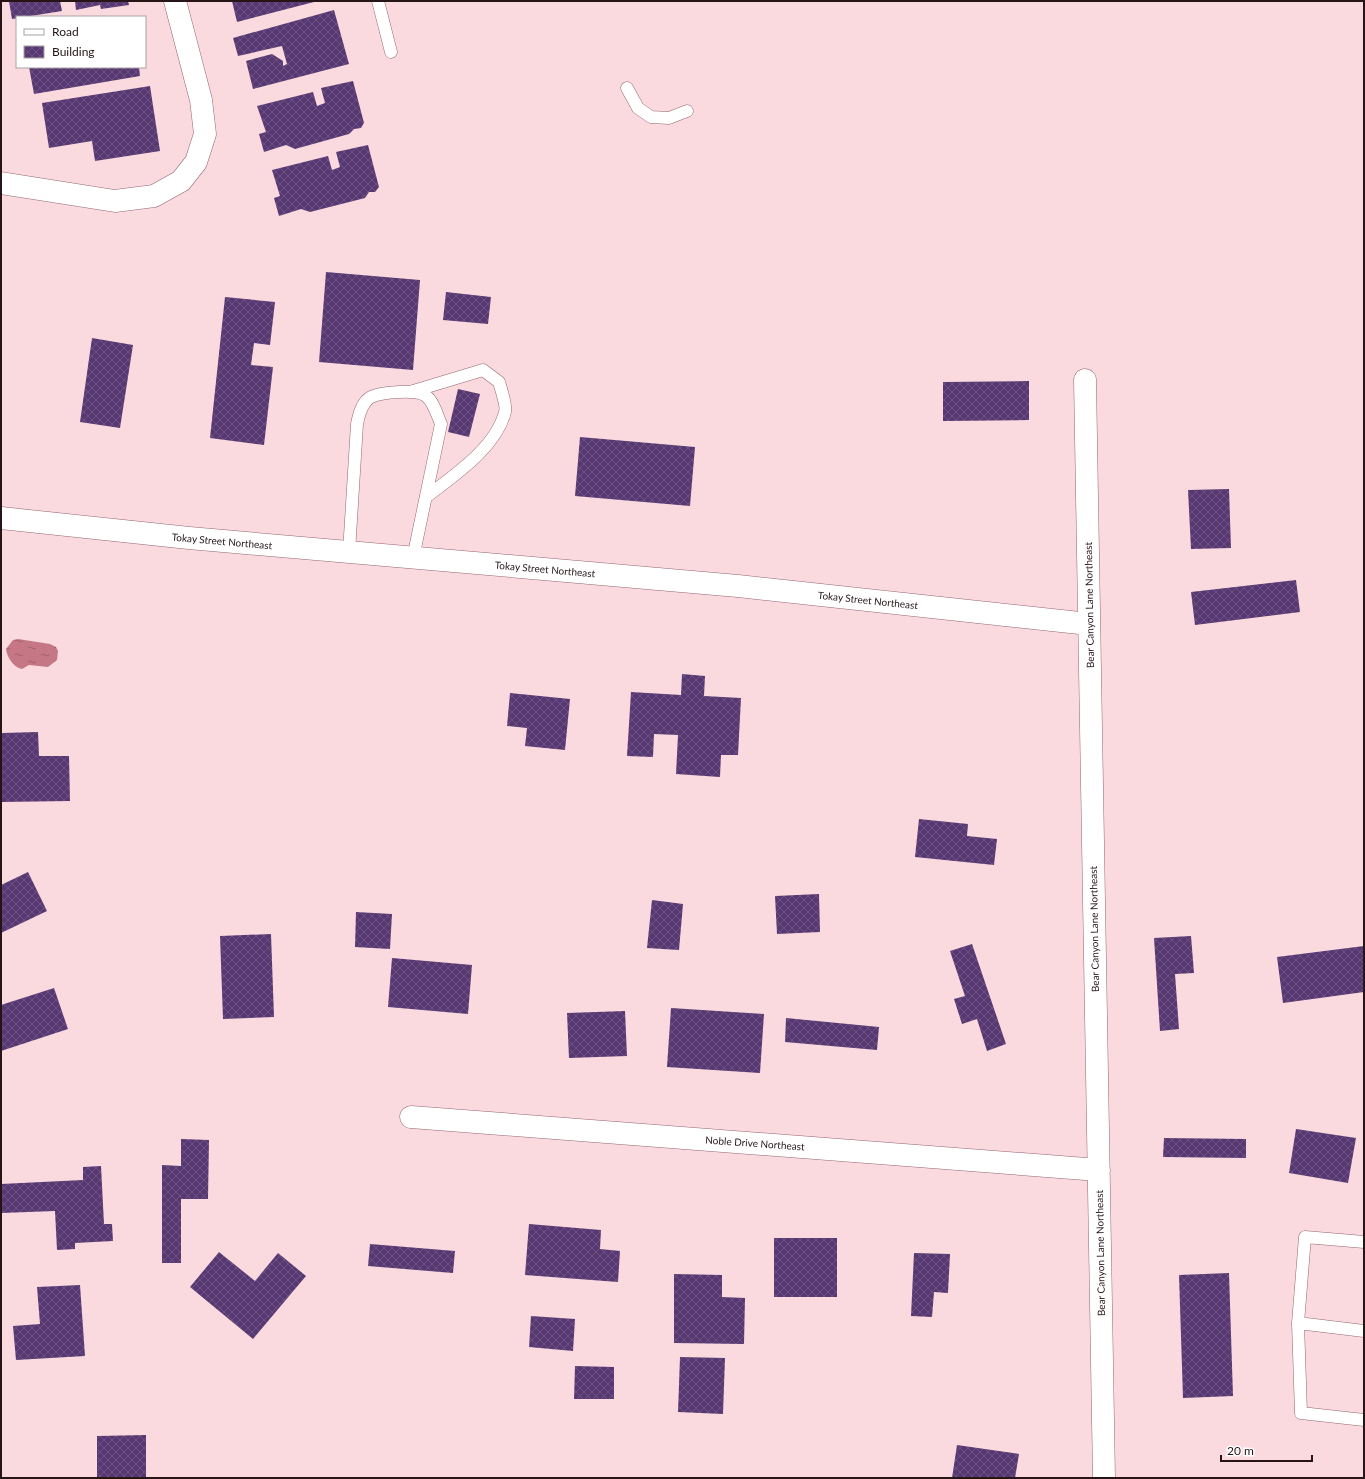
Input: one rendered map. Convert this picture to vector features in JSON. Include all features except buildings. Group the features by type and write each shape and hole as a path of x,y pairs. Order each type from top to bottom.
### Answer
{"street":[{"path":"1,183 115,201 154,196 182,181 196,162 205,134 201,100 175,1"},
{"name":"Bear Canyon Lane Northeast","path":"1084,380 1104,1478"},
{"name":"Tokay Street Northeast","path":"1,518 189,538 738,586 1089,624"},
{"name":"Noble Drive Northeast","path":"411,1117 1099,1170"}],"lane":[{"path":"378,1 391,52"},
{"path":"627,88 638,108 651,117 669,118 687,111"},
{"path":"349,552 357,424 361,409 371,397 390,393 410,392 483,370 499,382 506,411 496,432 475,459 426,497"},
{"path":"410,392 426,396 434,406 441,424 414,558"},
{"path":"1364,1242 1304,1237 1298,1323 1301,1413 1364,1420"},
{"path":"1298,1323 1364,1330"}],"water":[{"path":"18,639 50,644 56,647 58,651 57,660 48,667 29,665 22,669 19,668 11,661 6,649 13,640"}]}
